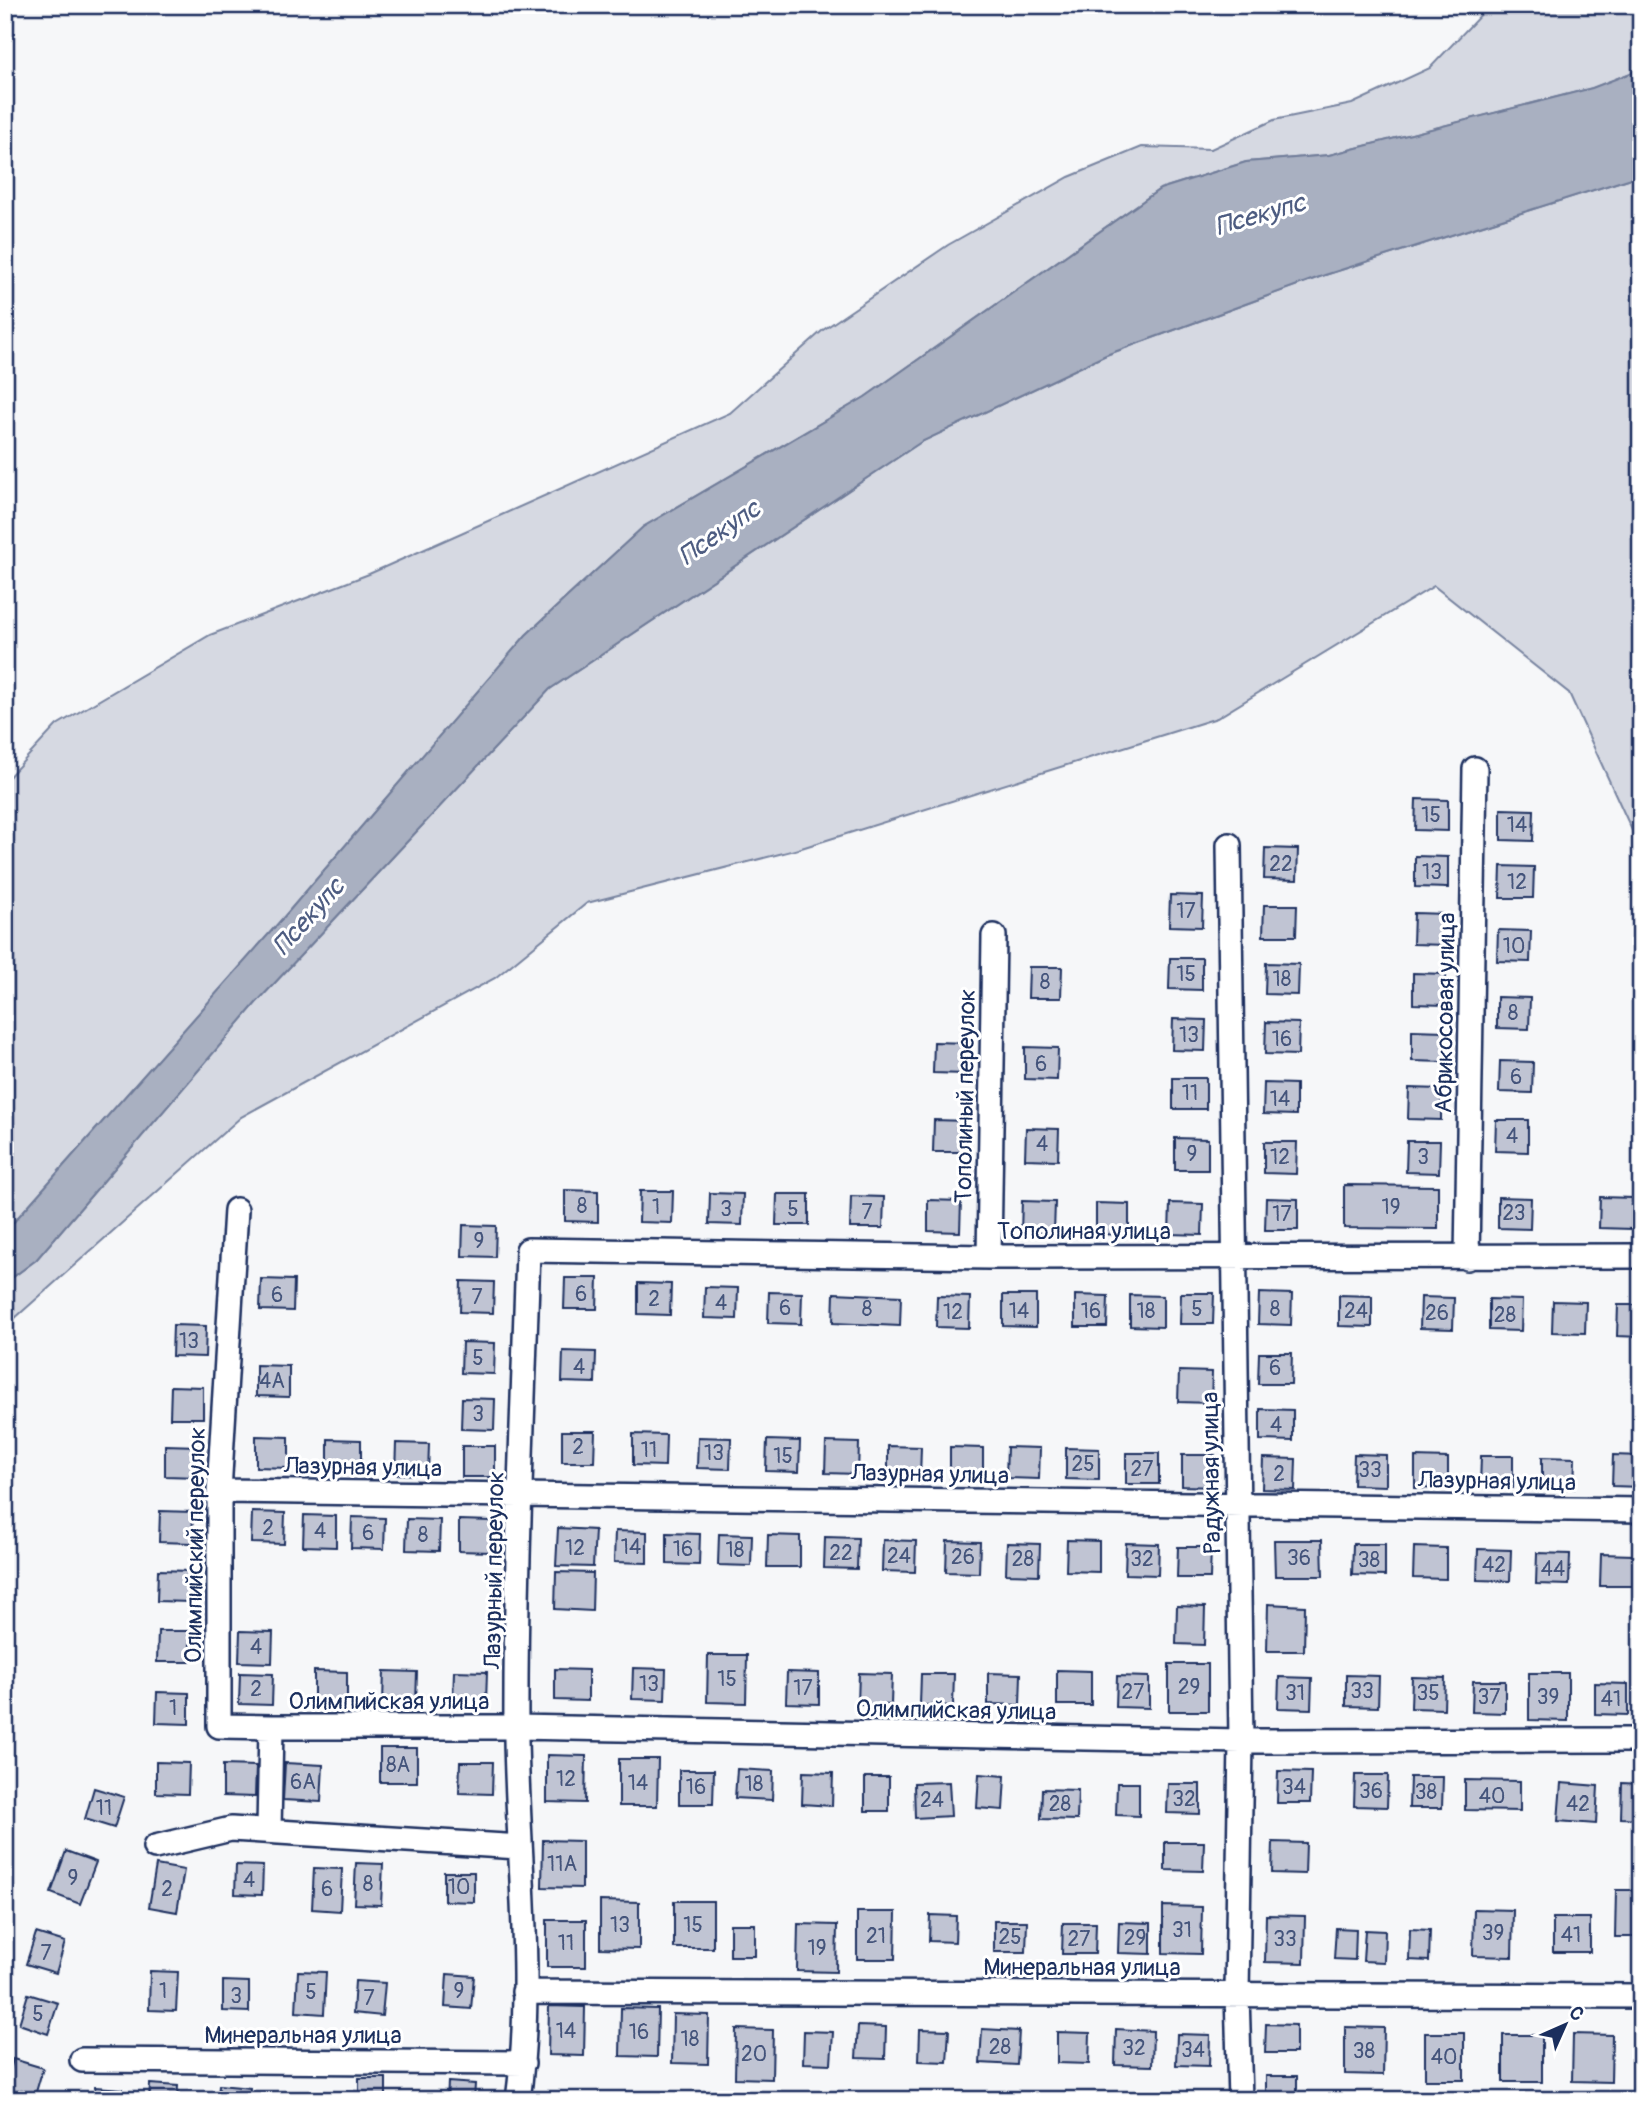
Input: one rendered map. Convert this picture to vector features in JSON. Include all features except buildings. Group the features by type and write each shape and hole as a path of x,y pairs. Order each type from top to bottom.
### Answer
{"street":[{"name":"Абрикосовая улица","path":"1467,1258 1475,769"},
{"name":"Радужная улица","path":"1229,845 1241,1741 1237,1993 1240,2100"},
{"name":"Тополиный переулок","path":"989,1257 994,936"},
{"name":"Олимпийский переулок","path":"236,1210 219,1491 219,1726 271,1727"},
{"name":"Тополиная улица","path":"528,1250 989,1257 1641,1256"},
{"name":"Лазурный переулок","path":"518,2100 523,2063 524,1992 517,1727 528,1250"},
{"name":"Лазурная улица","path":"219,1491 1641,1510"},
{"name":"Олимпийская улица","path":"271,1727 517,1727 1241,1741 1641,1740"},
{"path":"269,1830 271,1727"},
{"path":"155,1847 231,1829 520,1847"},
{"name":"Минеральная улица","path":"524,1992 1641,1996"},
{"name":"Минеральная улица","path":"82,2060 523,2063"}],"shaded area":[{"path":"1493,5 1641,5 1641,69 1593,88 1329,155 1246,162 1160,189 865,397 643,527 526,635 283,918 5,1232 5,781 57,725 210,635 369,574 730,413 823,330 948,245 1069,177 1142,147 1211,149 1274,120 1352,104 1430,68 1487,8"},
{"path":"1641,175 1641,850 1569,693 1434,586 1217,718 795,850 587,903 495,978 241,1117 5,1327 5,1283 36,1260 256,1003 550,689 921,442 1106,355 1325,275"}],"water":[{"name":"Псекупс","path":"1641,69 1641,175 1325,275 1106,355 921,442 550,689 256,1003 36,1260 5,1283 5,1232 283,918 526,635 643,527 865,397 1160,189 1246,162 1329,155 1592,88"}]}
